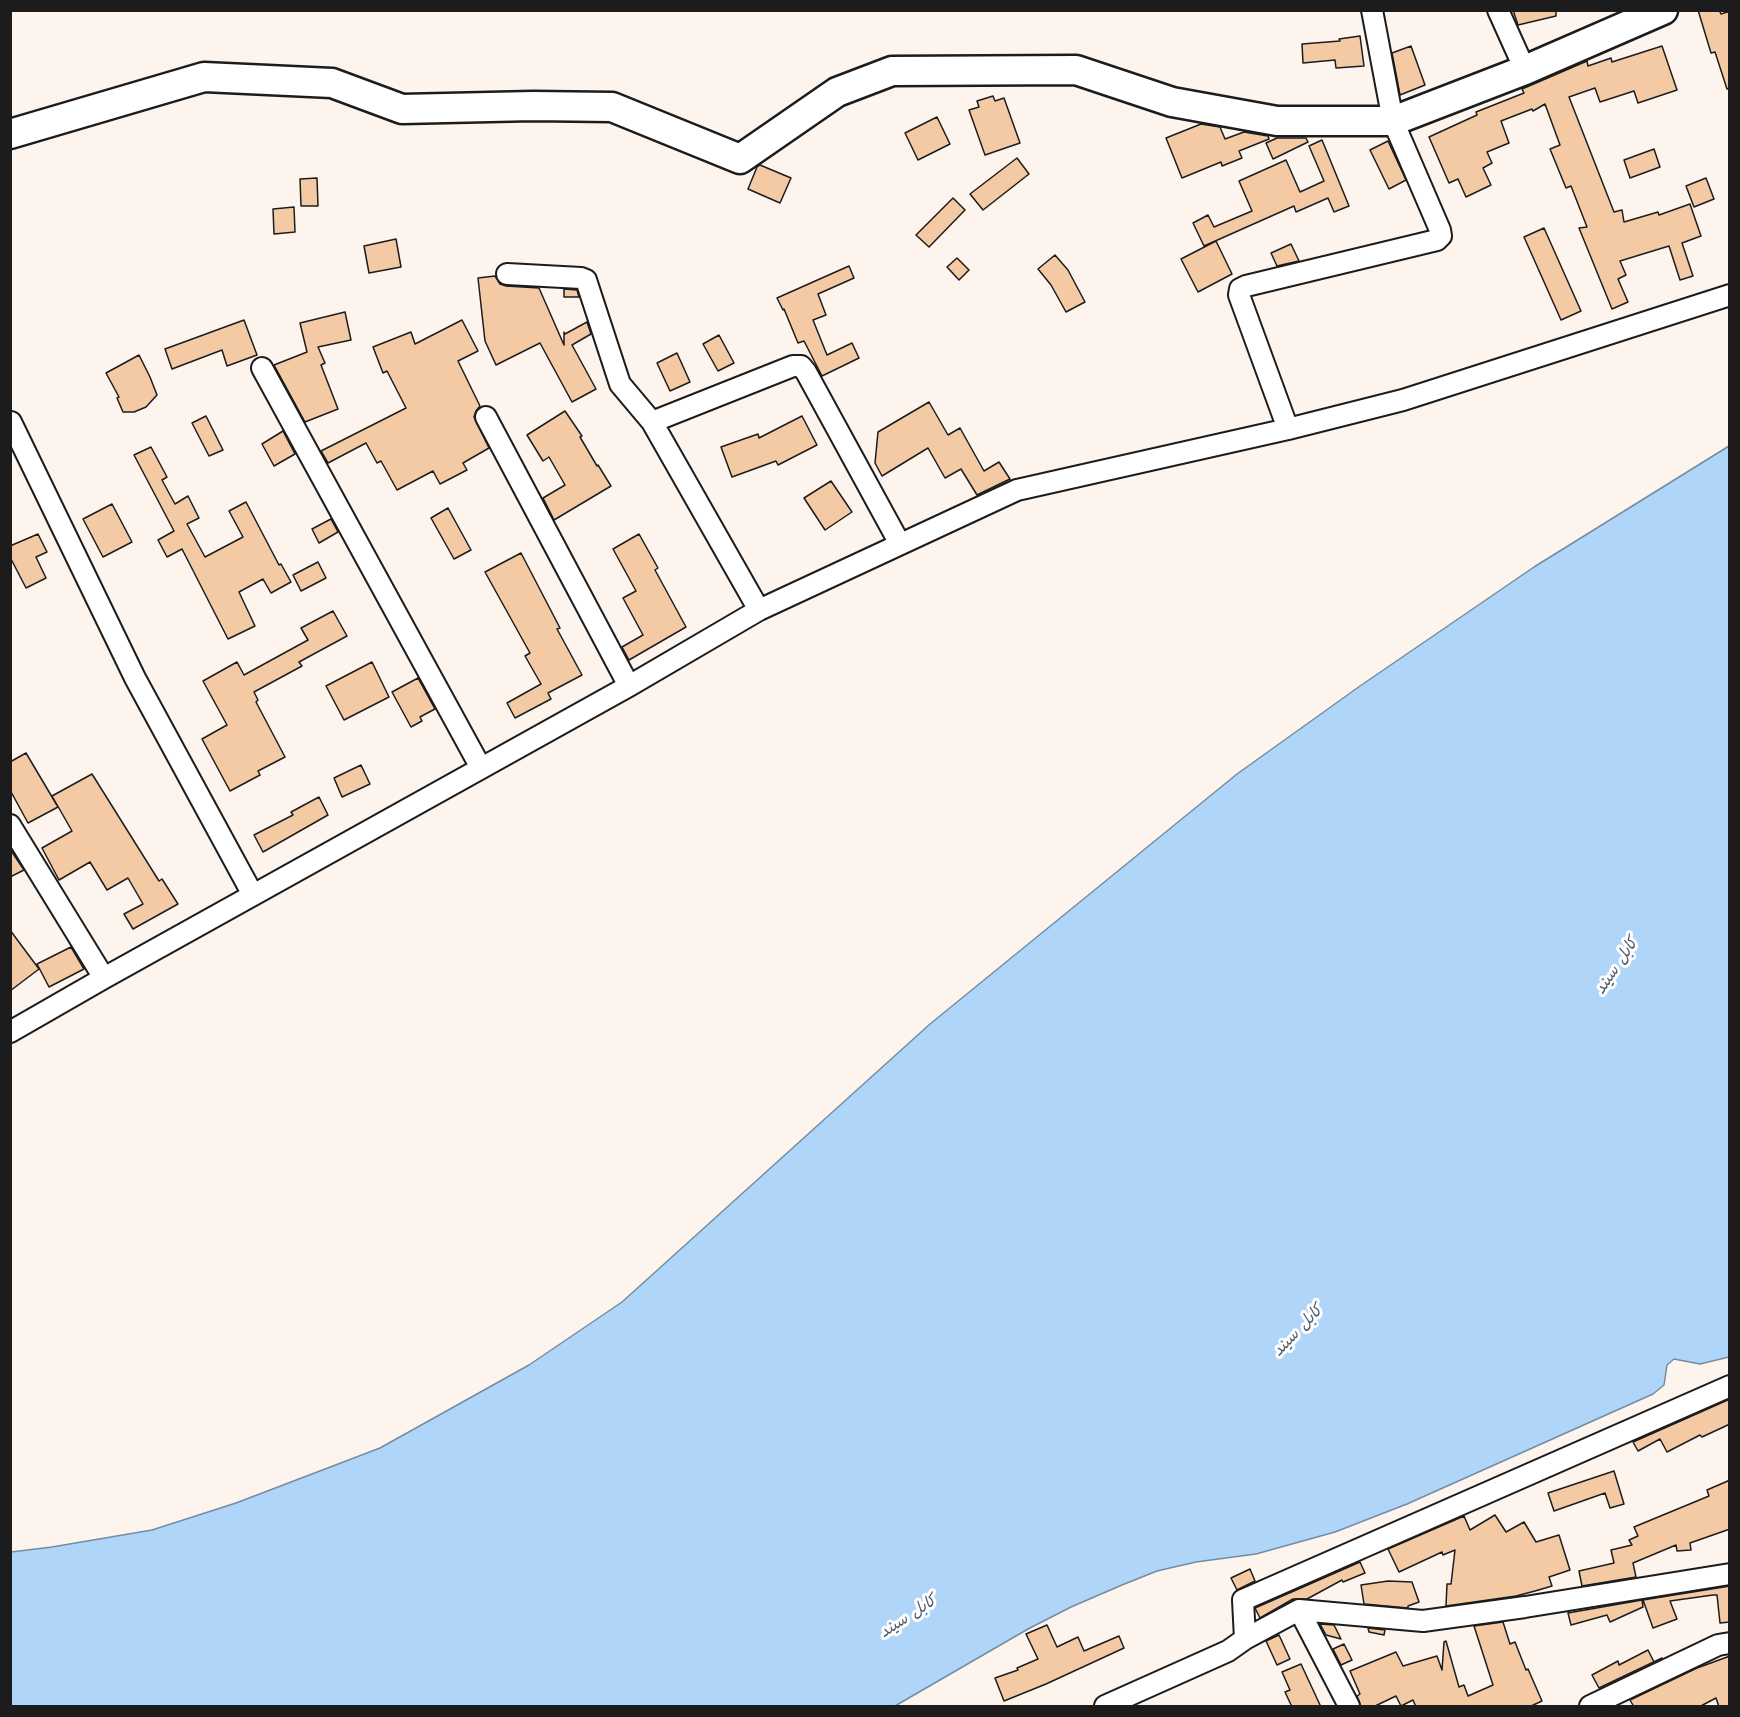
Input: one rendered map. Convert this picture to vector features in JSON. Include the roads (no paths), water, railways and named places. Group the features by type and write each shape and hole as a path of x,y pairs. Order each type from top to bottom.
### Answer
{"street":[{"path":"1288,429 1239,295 1240,289 1437,240 1441,236 1393,121 1372,10"},
{"path":"1498,10 1525,70"},
{"path":"10,134 204,77 332,83 402,110 612,106 740,159 837,92 892,71 1076,70 1172,102 1277,121 1393,121 1525,70 1663,10"},
{"path":"507,274 586,280 620,384 652,422 759,610"},
{"path":"10,1032 629,686 759,610 1017,490 1288,429 1403,400 1730,295"},
{"path":"652,422 793,366 801,366 900,544"},
{"path":"262,368 482,768"},
{"path":"486,417 629,686"},
{"path":"10,422 135,678 253,895"},
{"path":"10,825 104,978"},
{"path":"1245,1639 1243,1600 1730,1386"},
{"path":"1105,1707 1228,1652 1245,1639 1299,1610 1423,1621 1730,1574"},
{"path":"1299,1610 1349,1707"},
{"path":"1590,1707 1718,1645 1730,1643"}],"water":[{"name":"کابل سيند","path":"1729,446 1729,1357 1700,1364 1674,1359 1667,1365 1664,1385 1653,1394 1407,1504 1335,1532 1256,1554 1196,1562 1157,1571 1122,1585 1028,1629 895,1706 11,1706 11,1552 152,1530 236,1503 380,1448 529,1365 622,1302 930,1024 1237,774 1360,686 1534,567"}]}
